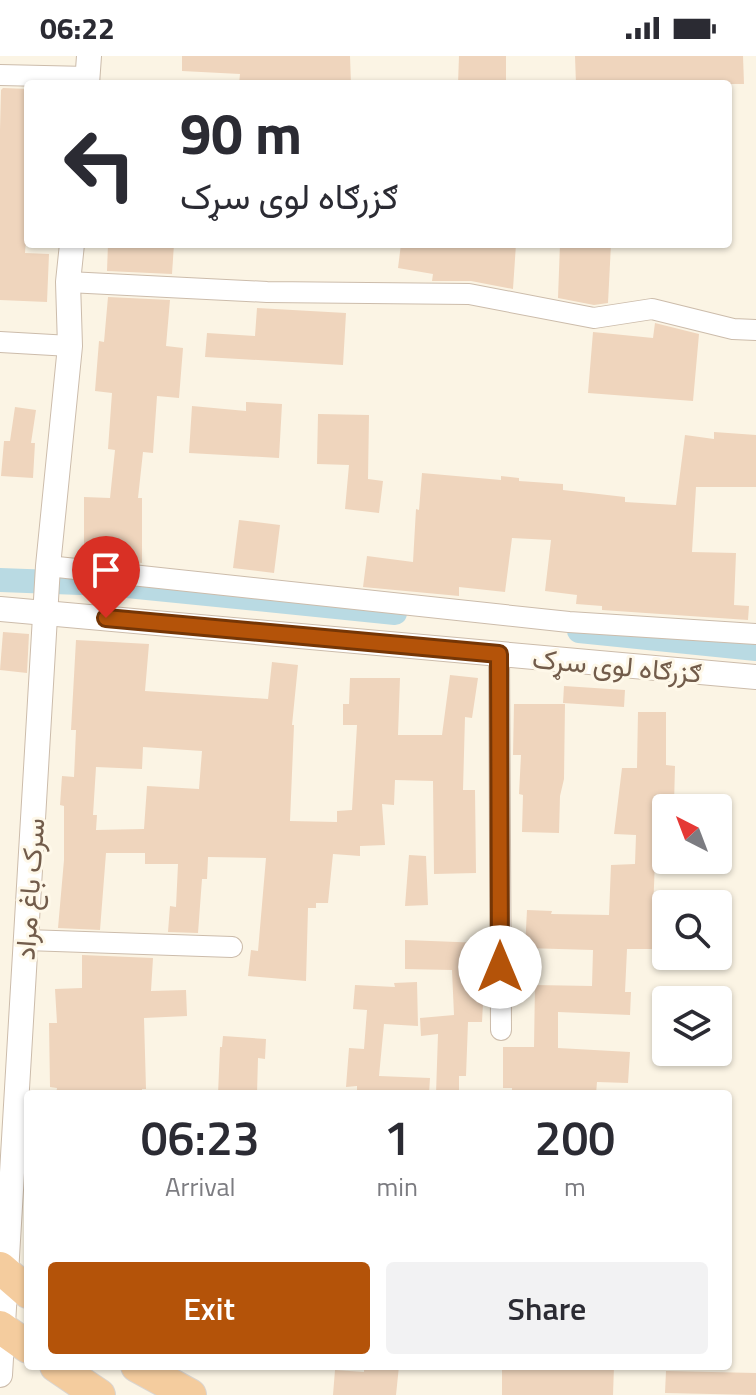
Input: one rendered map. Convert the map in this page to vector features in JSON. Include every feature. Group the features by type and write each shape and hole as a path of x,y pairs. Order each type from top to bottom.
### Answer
{"highway":[{"path":"62,1370 99,1395"},
{"path":"144,1370 190,1395"}],"street":[{"path":"0,75 88,72"},
{"name":"سرک باغ مراد","path":"0,1375 10,1334 26,940 48,566 70,346 68,282 72,248"},
{"path":"68,282 267,292 469,294 594,318 652,309 733,329 756,330"},
{"path":"0,342 70,346"},
{"path":"48,566 569,622 756,634"},
{"name":"ګزرګاه لوی سړک","path":"0,609 47,603 499,654 756,677"},
{"path":"499,654 501,1030"},
{"path":"26,940 232,947"}],"building":[{"path":"182,56 350,56 351,80 239,80 240,74 182,71"},
{"path":"459,56 506,56 506,80 458,80"},
{"path":"575,56 743,56 744,84 732,84 732,80 576,80"},
{"path":"24,89 24,248 25,253 49,254 47,302 0,300 1,90"},
{"path":"108,248 174,248 172,274 107,271"},
{"path":"400,248 516,248 513,289 471,281 432,281 433,274 398,268"},
{"path":"560,248 611,248 608,303 594,305 558,298"},
{"path":"108,297 170,300 166,346 183,348 179,398 157,396 153,453 143,452 138,498 142,498 142,563 84,557 84,497 110,498 115,450 108,449 112,393 95,391 99,341 104,342"},
{"path":"257,308 346,313 343,365 205,357 207,333 255,336"},
{"path":"655,323 699,334 693,401 588,393 593,332 653,338"},
{"path":"246,402 282,404 279,458 189,453 192,406 246,411"},
{"path":"15,407 36,410 31,443 35,443 33,478 1,476 4,441 10,441"},
{"path":"318,414 369,415 368,479 383,481 379,513 345,509 349,465 317,464"},
{"path":"714,432 756,435 756,487 696,487 692,552 736,553 734,605 749,606 748,620 602,610 602,606 576,604 577,595 545,591 551,540 512,538 505,592 459,587 459,596 363,587 367,556 413,562 422,473 501,480 501,476 519,478 519,481 563,484 563,490 625,497 625,502 676,505 685,435 714,439"},
{"path":"239,520 280,525 274,573 233,568"},
{"path":"3,632 29,634 27,673 0,670"},
{"path":"76,640 149,644 145,691 268,699 272,662 298,665 292,725 290,821 337,822 337,811 352,810 357,725 343,725 343,704 349,704 350,678 400,678 398,735 442,735 450,675 478,678 472,718 465,717 463,790 475,790 476,873 434,874 433,781 395,780 394,805 382,804 385,845 360,846 360,856 333,854 328,903 316,903 316,908 308,908 306,981 248,976 251,950 258,951 266,858 208,857 207,879 202,879 198,933 168,932 170,906 176,907 178,864 145,864 145,853 106,853 100,930 58,928 64,860 64,806 60,805 62,776 74,777 76,730 71,730","holes":["143,747 202,751 199,789 147,786 144,829 96,830 97,815 93,815 96,767 142,769"]},
{"path":"564,686 625,690 624,707 563,703"},
{"path":"514,704 565,704 564,779 560,796 559,833 522,832 523,795 519,794 521,755 513,755"},
{"path":"638,712 666,712 666,765 675,766 674,794 652,794 652,874 654,874 652,949 627,949 625,992 631,992 630,1015 558,1012 558,1048 630,1052 628,1083 597,1082 596,1090 503,1088 503,1047 534,1047 535,985 592,986 593,950 525,948 527,910 552,911 551,914 609,915 611,865 635,864 636,835 614,834 622,768 637,768"},
{"path":"409,855 426,856 428,905 405,906"},
{"path":"405,940 483,943 483,972 488,972 488,1003 483,1003 482,1022 468,1022 466,1076 459,1076 459,1090 436,1090 438,1034 421,1036 420,1018 454,1015 452,970 405,969"},
{"path":"82,955 153,958 151,991 186,990 187,1016 144,1018 146,1089 57,1090 50,1087 49,1023 57,1023 55,989 82,988"},
{"path":"417,982 418,1026 384,1024 379,1076 430,1078 429,1090 357,1090 357,1086 346,1087 349,1048 364,1049 367,1010 353,1009 355,985 395,987 394,983"},
{"path":"223,1036 266,1039 265,1059 258,1058 257,1090 218,1090"},
{"path":"335,1370 399,1370 396,1395 333,1395"},
{"path":"502,1370 614,1370 613,1395 502,1395"},
{"path":"666,1371 756,1373 756,1395 665,1393"}],"waterway":[{"path":"0,580 107,584 395,613"},
{"path":"579,631 756,649"}],"route":[{"path":"106,618 499,654 500,967"}]}
